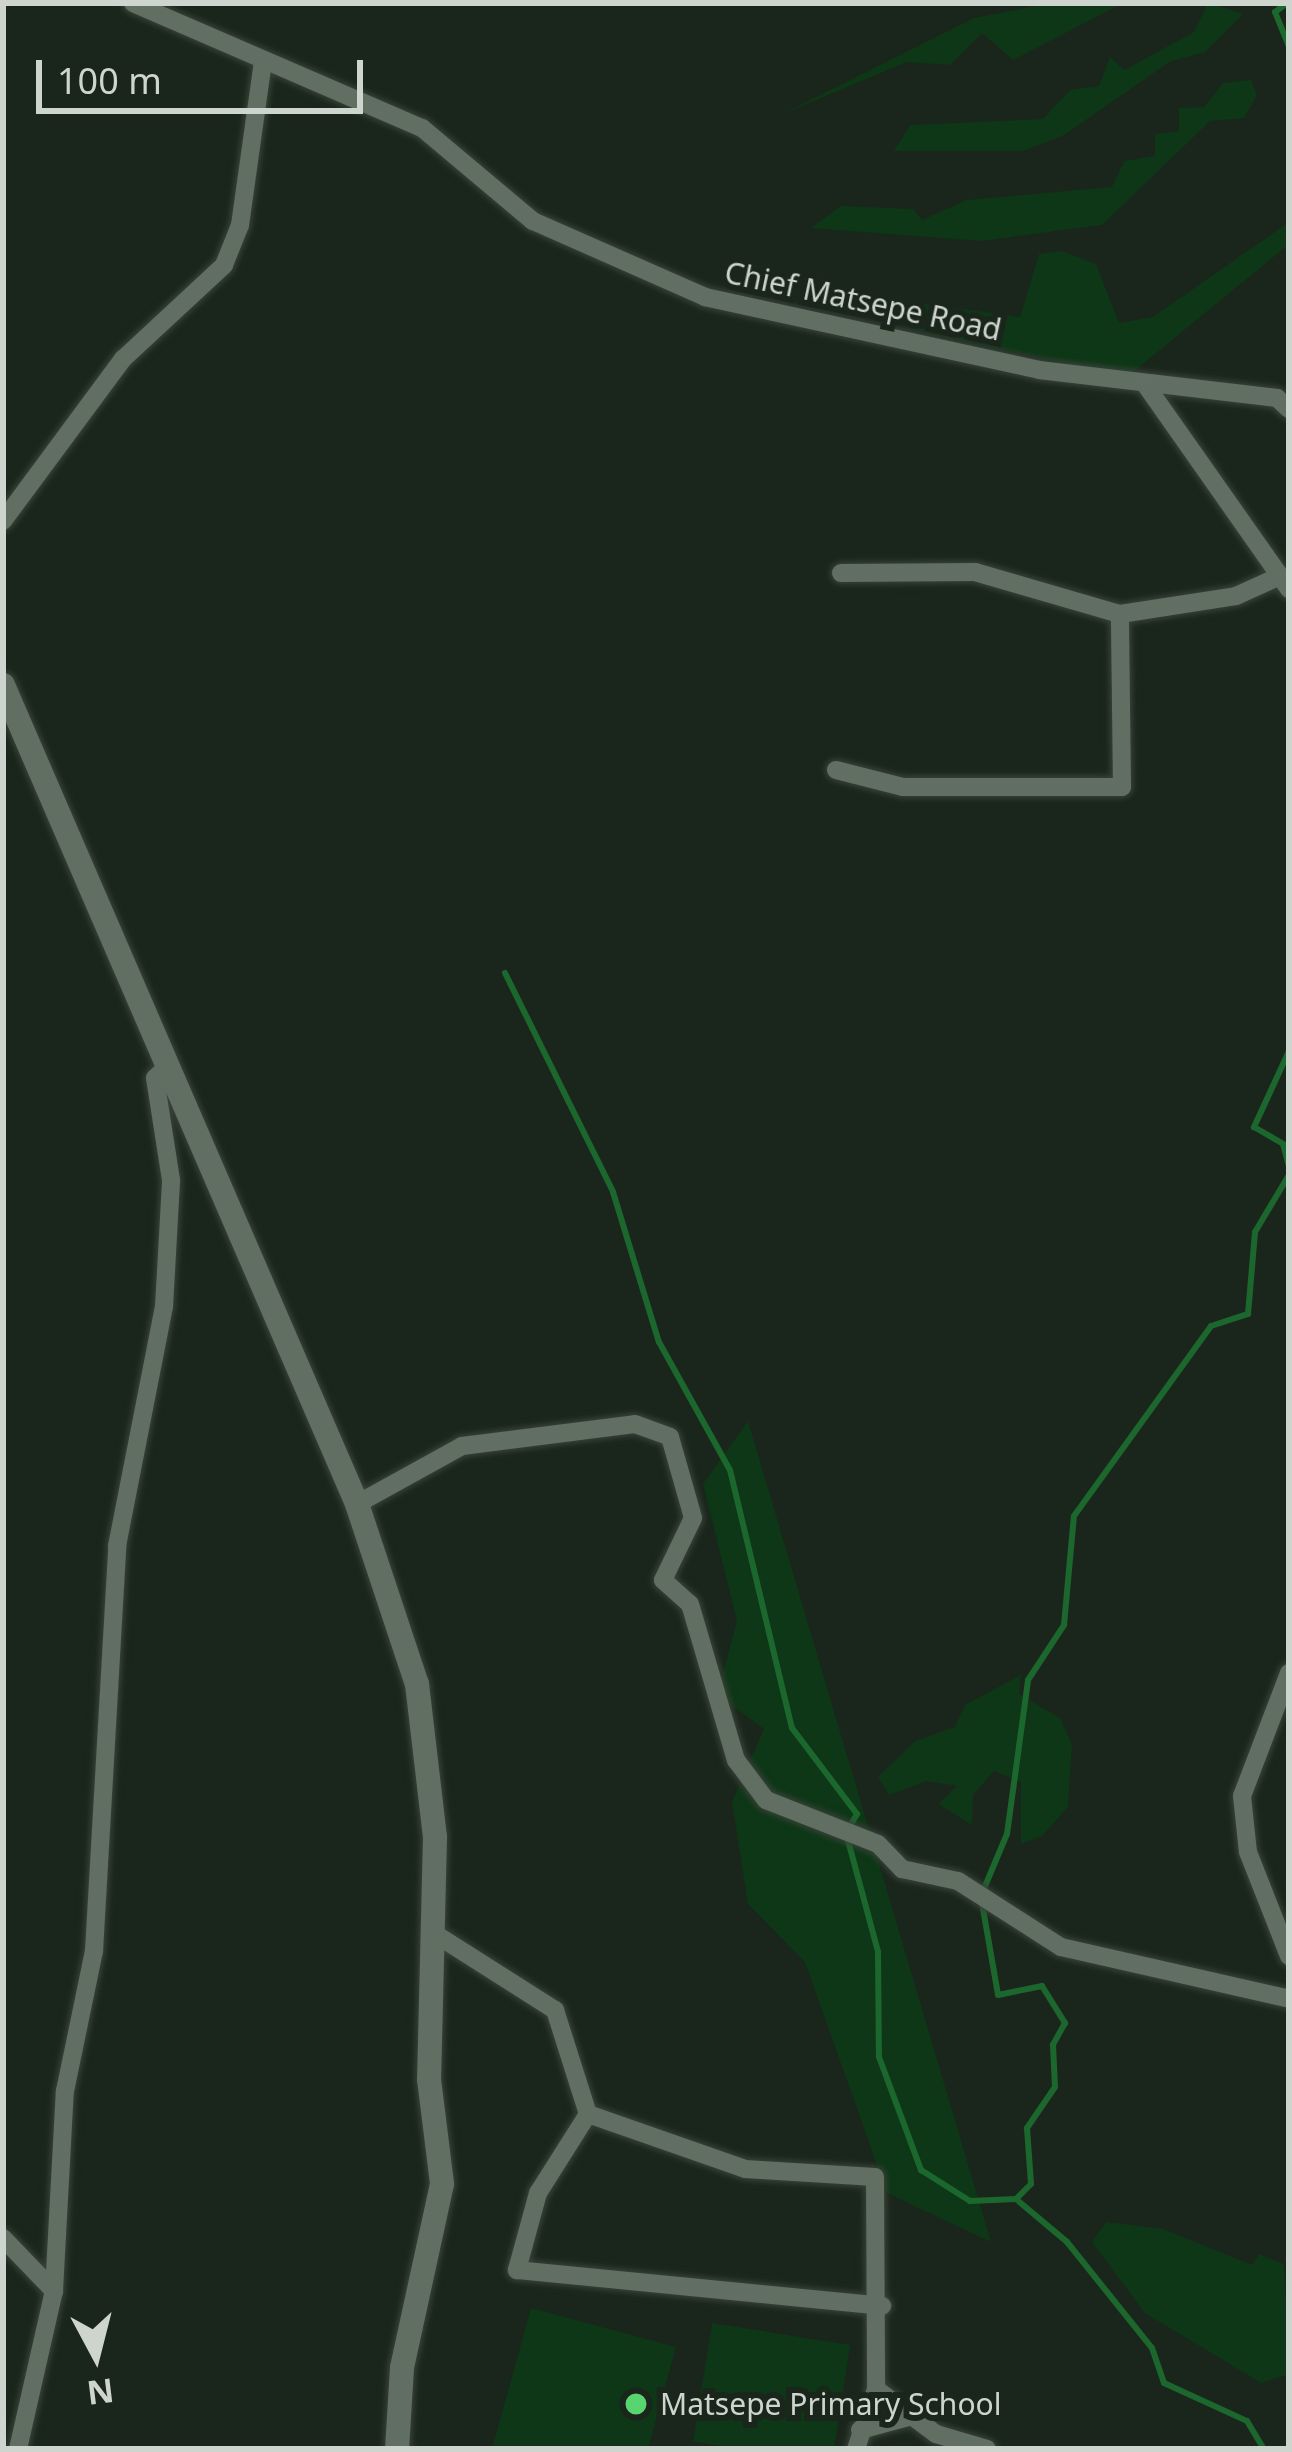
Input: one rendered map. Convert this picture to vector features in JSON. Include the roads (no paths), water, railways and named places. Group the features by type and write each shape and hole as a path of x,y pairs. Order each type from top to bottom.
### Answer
{"street":[{"name":"Chief Matsepe Road","path":"133,3 422,128 533,221 705,297 1145,384 1277,398 1289,410"},
{"path":"3,521 123,358 224,265 240,225 263,62"},
{"path":"841,572 975,572 1120,614 1236,596 1284,583 1145,384"},
{"path":"836,770 903,787 1122,787 1120,614"},
{"path":"3,685 165,1069 357,1504 417,1684 435,1837 429,2079 442,2184 406,2344 397,2449"},
{"path":"18,2449 54,2291 65,2091 94,1951 117,1546 164,1307 171,1180 155,1078 165,1069"},
{"path":"357,1504 462,1446 635,1424 670,1437 693,1518 663,1580 690,1604 736,1760 766,1800 878,1844 902,1869 958,1881 1061,1947 1289,1999"},
{"path":"1289,1673 1242,1796 1248,1852 1289,1956"},
{"path":"432,1932 555,2009 588,2114 538,2193 517,2270 882,2306"},
{"path":"588,2114 745,2169 875,2177 882,2306 877,2389 858,2439"},
{"path":"3,2238 54,2291"},
{"path":"877,2389 936,2441 987,2449"},
{"path":"858,2439 909,2416"}],"waterway":[{"path":"1287,3 1275,12 1289,47"},
{"path":"1289,60 1289,76"},
{"path":"505,973 613,1192 659,1342 730,1470 792,1728 857,1814 846,1833 878,1952 879,2057 921,2170 970,2201 1016,2199"},
{"path":"1289,1051 1254,1127 1283,1144 1289,1167"},
{"path":"983,1891 1007,1834 1028,1680 1064,1625 1074,1516 1211,1326 1248,1314 1255,1232 1289,1175"},
{"path":"982,1903 998,1995 1042,1986 1065,2023 1053,2045 1055,2087 1027,2128 1031,2184 1016,2199 1067,2242 1152,2348 1164,2383 1247,2421 1264,2449"}],"place":[{"name":"Matsepe Primary School","path":"636,2404"}]}
